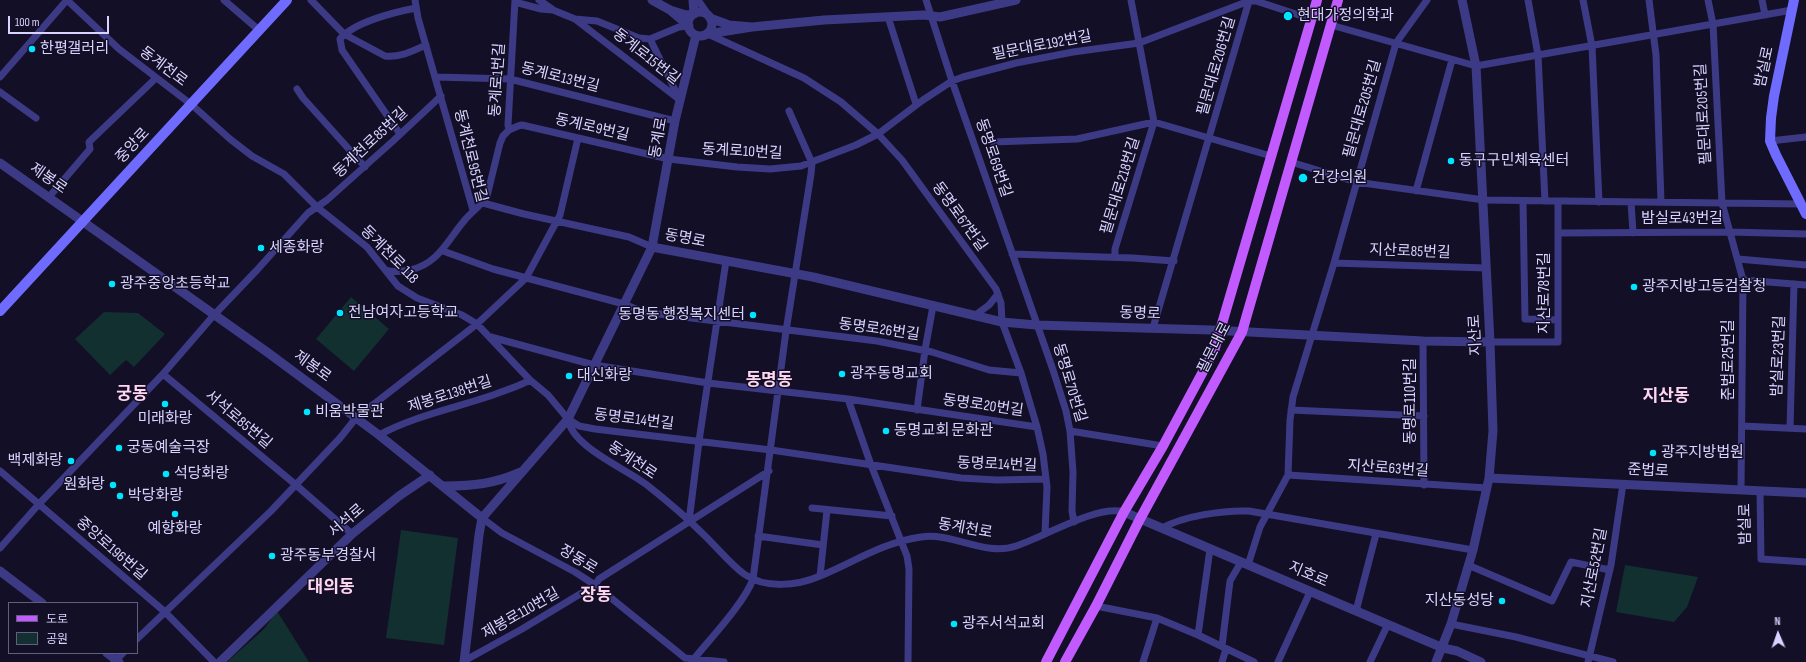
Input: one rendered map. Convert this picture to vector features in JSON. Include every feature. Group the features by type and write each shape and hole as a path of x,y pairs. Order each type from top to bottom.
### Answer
{"main road":[{"name":"중앙로","path":"0,311 288,0"},
{"name":"필문대로","path":"1046,662 1124,512 1163,446 1214,350 1317,0"},
{"name":"필문대로","path":"1065,662 1096,606 1140,519 1242,332 1338,0"},
{"name":"밤실로","path":"1793,5 1774,96 1770,141 1806,214"}],"street":[{"path":"0,77 67,0"},
{"name":"동계천로","path":"67,0 119,49 192,105"},
{"path":"224,0 260,31"},
{"path":"311,0 344,34 385,56 391,57 405,55 426,45"},
{"name":"동계천로95번길","path":"386,270 395,273 419,268 430,262 443,251 473,210 426,45 415,0"},
{"path":"539,0 553,10"},
{"path":"652,0 681,14 694,14 700,12 729,25 752,27"},
{"path":"689,26 690,20 694,14 693,0"},
{"path":"698,0 710,17 712,24 708,34"},
{"name":"동명로69번길","path":"926,0 952,81 1036,325"},
{"path":"670,10 689,26 692,33 702,36 752,27 805,21 888,17 940,17 988,3 1016,0"},
{"path":"1131,0 1154,122"},
{"path":"1396,43 1428,0"},
{"name":"지산로","path":"1436,662 1443,648 1451,624 1473,550 1489,478 1493,431 1484,200 1476,66 1462,0"},
{"path":"1528,0 1538,55 1545,201"},
{"path":"1583,0 1592,46 1599,202"},
{"path":"1649,0 1655,34 1661,202"},
{"name":"필문대로205번길","path":"1708,0 1713,24 1722,203"},
{"path":"1762,0 1765,15"},
{"name":"동계로15번길","path":"515,1 541,9 553,10 575,19 680,100"},
{"name":"동계로1번길","path":"483,203 490,188 500,143 503,136 509,130 510,79 515,1"},
{"path":"1254,1 1311,19"},
{"name":"필문대로192번길","path":"916,104 952,81 1016,63 1073,52 1139,43 1254,1"},
{"name":"필문대로206번길","path":"1209,138 1254,1"},
{"path":"1331,25 1476,66 1765,15 1793,5"},
{"path":"400,134 342,50 340,38 344,34 386,15 416,8"},
{"path":"878,134 916,104 888,17"},
{"name":"동계로15번길","path":"575,19 597,21 639,38 650,39 680,100"},
{"path":"650,39 678,27 689,26"},
{"name":"동명로67번길","path":"708,34 804,78 841,102 878,134 906,166 998,294 1001,303 1002,322"},
{"name":"동계로","path":"652,247 675,120 696,35"},
{"name":"필문대로205번길","path":"1356,182 1396,43"},
{"path":"1416,190 1452,60"},
{"name":"동계로13번길","path":"436,77 510,79 675,120"},
{"path":"49,197 90,149 89,142 105,125 138,97 156,78"},
{"path":"297,89 303,98 365,167"},
{"path":"0,92 36,118"},
{"name":"동계천로85번길","path":"39,504 163,374 214,315 308,213 327,200 365,167 441,96"},
{"name":"동계천로 118","path":"192,105 230,139 252,156 284,174 317,207 367,247 398,286 411,295 462,314 477,324 530,380 548,395 568,419"},
{"path":"693,660 742,598 750,587 753,578 758,536 769,471 786,331 812,163 789,112"},
{"name":"필문대로206번길","path":"993,142 1076,139 1154,122 1271,156"},
{"name":"필문대로218번길","path":"1115,257 1115,249 1154,122"},
{"name":"동계로9번길","path":"509,130 522,125 669,159"},
{"name":"동계로10번길","path":"669,159 737,167 770,169 794,168 812,163 878,134"},
{"path":"1770,141 1806,137"},
{"path":"138,638 296,485 340,438 356,418 477,324 526,278 557,221 578,138"},
{"path":"1153,328 1174,261 1209,138"},
{"name":"필문대로205번길","path":"1291,162 1356,182 1484,200 1800,204"},
{"name":"제봉로","path":"0,163 84,221 356,418 444,486 482,518"},
{"path":"1222,662 1230,581 1245,563 1260,527 1288,475 1293,397 1334,263 1356,182"},
{"path":"1523,201 1525,319 1558,320"},
{"name":"지산로78번길","path":"1490,342 1558,342 1558,201"},
{"path":"1631,202 1633,233"},
{"path":"473,210 483,203 629,237 652,247"},
{"name":"준법로25번길","path":"1722,203 1743,280 1741,490"},
{"name":"밤실로43번길","path":"1558,233 1730,232 1806,234"},
{"name":"동명로","path":"482,518 568,419 652,247 856,287 1002,322 1036,325 1219,330 1423,341 1490,342"},
{"name":"동명로26번길","path":"443,251 493,269 624,304 643,312 877,342 925,350 933,306"},
{"name":"필문대로218번길","path":"1012,254 1115,257 1174,261"},
{"path":"1738,259 1806,265"},
{"path":"689,521 699,441 726,261"},
{"name":"지산로85번길","path":"1334,263 1486,268"},
{"path":"1743,280 1806,285"},
{"name":"밤실로23번길","path":"1790,428 1794,284"},
{"path":"974,316 989,305 998,294"},
{"path":"917,410 925,350 988,370 1021,373 1002,322"},
{"name":"동명로70번길","path":"1036,325 1055,376 1070,431 1073,472 1072,511 1074,522"},
{"path":"490,337 594,365"},
{"name":"동명로110번길","path":"1423,341 1424,485"},
{"name":"동명로20번길","path":"594,365 708,383 848,400 1037,427 1021,373"},
{"name":"서석로85번길","path":"163,374 296,485 352,534"},
{"name":"제봉로138번길","path":"379,435 400,425 479,400 521,385 530,380"},
{"path":"848,400 871,465 902,540 907,556 909,569 908,662"},
{"path":"1291,410 1424,416"},
{"name":"동계천로","path":"568,419 570,429 578,439 637,478 689,521 743,573 753,578 780,584 795,584 820,576 902,540 937,536 987,548 1015,547 1045,533 1107,511 1124,512"},
{"name":"동명로14번길","path":"568,419 585,428 771,450 971,479 1046,479 1037,427"},
{"path":"1742,426 1806,428"},
{"path":"1070,431 1163,446"},
{"name":"중앙로196번길","path":"0,471 165,612 214,662"},
{"path":"444,486 483,485 524,471"},
{"path":"689,521 701,515 769,471"},
{"name":"서석로","path":"220,662 352,534 399,496 430,475"},
{"name":"지산로63번길","path":"1288,475 1487,488"},
{"name":"준법로","path":"1489,478 1806,493"},
{"path":"1045,533 1046,479"},
{"name":"지산로52번길","path":"1588,659 1610,570 1623,484"},
{"name":"밤실로","path":"1760,491 1761,559 1806,562"},
{"path":"0,548 39,504"},
{"path":"812,508 892,516"},
{"path":"820,576 827,510"},
{"path":"1162,528 1177,520 1235,511 1249,511 1266,516 1473,550"},
{"name":"지호로","path":"1124,512 1443,648 1457,651 1481,662"},
{"path":"464,662 482,518"},
{"name":"장동로","path":"482,518 502,533 575,572 595,585 685,658 724,662"},
{"name":"제봉로110번길","path":"464,662 595,585 599,579 689,521"},
{"path":"1356,611 1376,534"},
{"path":"758,536 823,545"},
{"path":"1198,635 1210,549"},
{"path":"1468,565 1552,601 1571,562 1610,570"},
{"path":"0,571 41,602"},
{"path":"1278,662 1310,592"},
{"path":"1096,606 1157,618 1198,635 1254,662"},
{"path":"1143,662 1157,618"},
{"path":"1370,662 1388,624"},
{"path":"1451,624 1516,637 1588,659 1613,662"},
{"path":"108,654 116,661"}],"green space":[{"path":"351,297 389,329 354,371 316,339"},
{"path":"104,312 138,313 165,334 134,367 126,360 110,375 75,339"},
{"path":"401,530 458,538 444,645 386,638"},
{"path":"1625,565 1698,577 1687,607 1674,622 1616,612"},
{"path":"277,611 309,662 227,662 264,629"}],"place":[{"name":"현대가정의학과","path":"1288,16"},
{"name":"한평갤러리","path":"32,49"},
{"name":"동구구민체육센터","path":"1451,161"},
{"name":"건강의원","path":"1303,178"},
{"name":"세종화랑","path":"261,248"},
{"name":"광주중앙초등학교","path":"112,284"},
{"name":"광주지방고등검찰청","path":"1634,287"},
{"name":"전남여자고등학교","path":"340,313"},
{"name":"동명동 행정복지센터","path":"753,315"},
{"name":"광주동명교회","path":"842,374"},
{"name":"대신화랑","path":"569,376"},
{"name":"미래화랑","path":"165,404"},
{"name":"비움박물관","path":"307,412"},
{"name":"동명교회 문화관","path":"886,431"},
{"name":"궁동예술극장","path":"119,448"},
{"name":"광주지방법원","path":"1653,453"},
{"name":"백제화랑","path":"71,461"},
{"name":"석당화랑","path":"166,474"},
{"name":"원화랑","path":"113,485"},
{"name":"박당화랑","path":"120,496"},
{"name":"예향화랑","path":"175,514"},
{"name":"광주동부경찰서","path":"272,556"},
{"name":"지산동성당","path":"1502,601"},
{"name":"광주서석교회","path":"954,624"}],"district":[{"name":"동명동","path":"769,381"},
{"name":"궁동","path":"132,395"},
{"name":"지산동","path":"1666,397"},
{"name":"대의동","path":"331,588"},
{"name":"장동","path":"596,596"}]}
